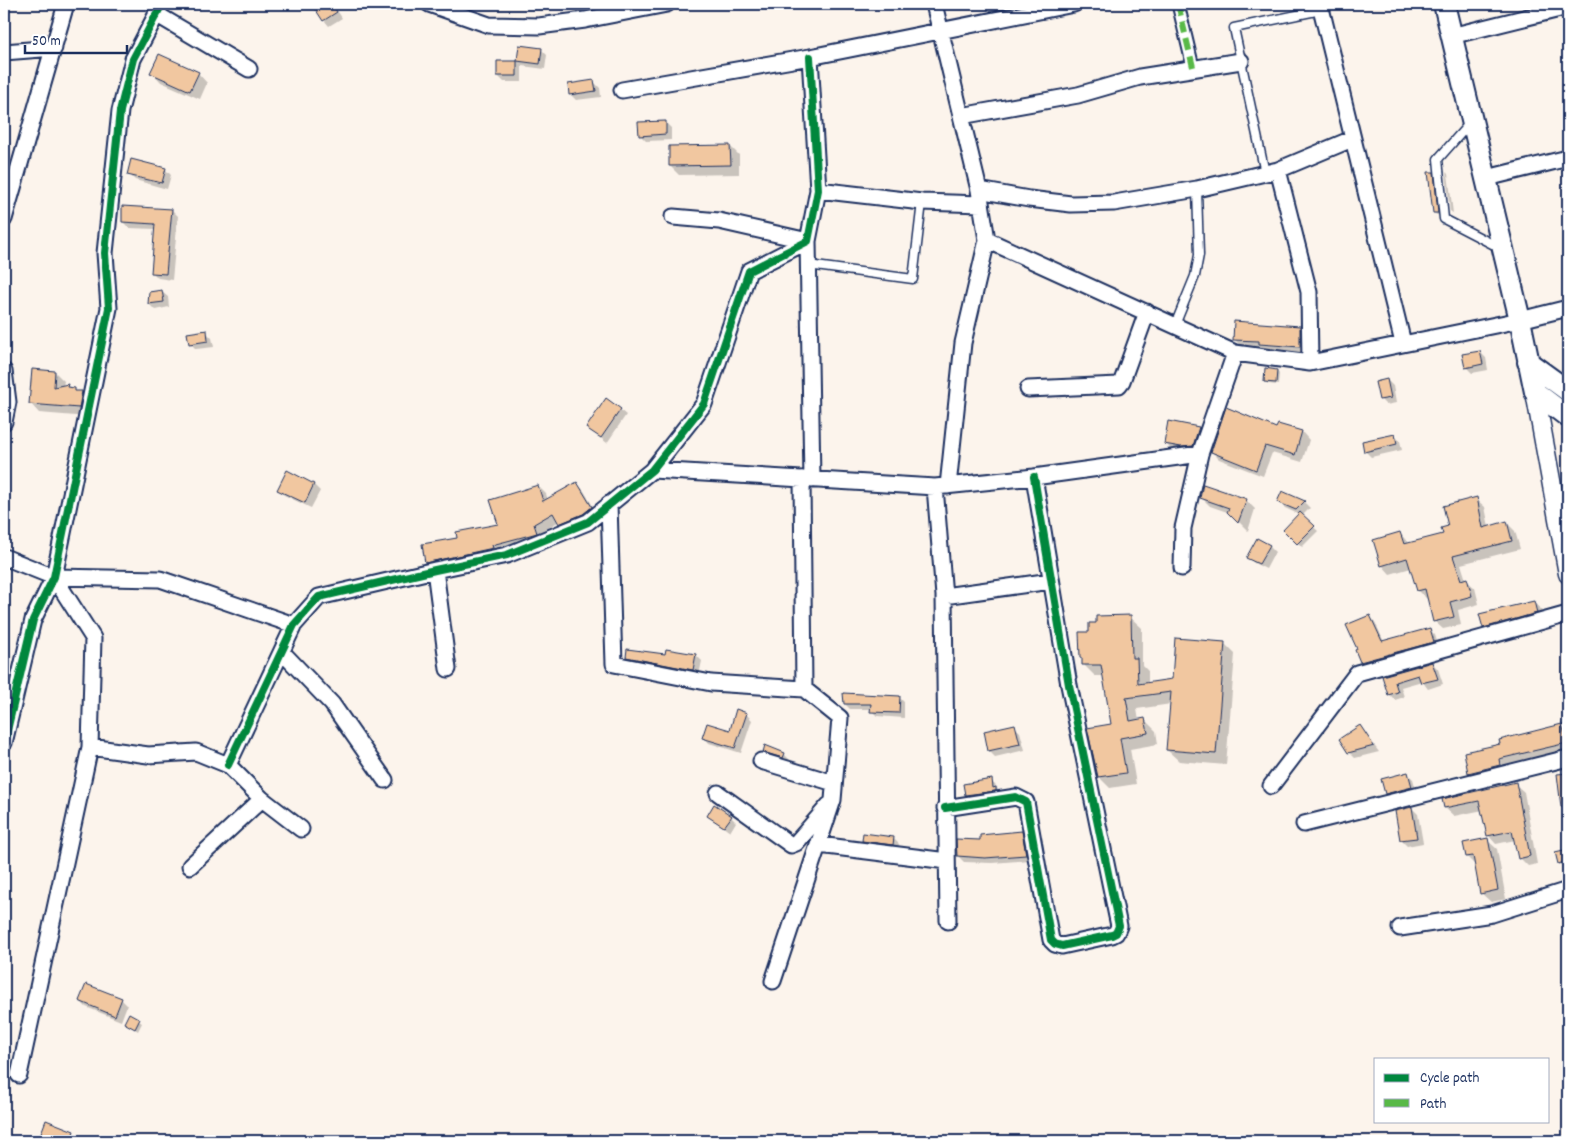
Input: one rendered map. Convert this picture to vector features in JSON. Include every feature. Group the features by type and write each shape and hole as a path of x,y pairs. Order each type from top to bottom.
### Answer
{"main road":[{"path":"1444,4 1504,249 1535,392 1568,417"},
{"path":"1528,362 1568,391"}],"street":[{"path":"4,219 66,4"},
{"path":"429,4 490,25 539,26 585,20 667,4"},
{"path":"934,4 980,197 987,240 963,343 942,486 948,921"},
{"path":"622,90 941,32 1074,4"},
{"path":"1178,4 1193,68"},
{"path":"1321,7 1403,343"},
{"path":"1452,36 1568,7"},
{"path":"4,743 32,620 54,578 109,308 105,253 120,111 133,59 159,9 249,69"},
{"path":"4,52 54,48"},
{"path":"804,689 808,241 818,190 810,56"},
{"path":"961,116 1078,95 1140,77 1241,61"},
{"path":"818,190 922,202 980,197 1029,199 1071,204 1114,203 1197,189 1272,172 1352,139"},
{"path":"1486,178 1568,158"},
{"path":"1272,172 1309,292 1310,363"},
{"path":"673,216 719,221 808,241"},
{"path":"987,240 1235,353 1310,363 1520,320 1568,308"},
{"path":"228,765 294,625 319,598 507,555 588,522 652,470 704,404 749,271 808,241"},
{"path":"1028,389 1119,385 1147,312"},
{"path":"1182,568 1183,528 1200,454 1235,353"},
{"path":"4,371 6,402 4,422"},
{"path":"1535,392 1568,574"},
{"path":"652,470 942,486 1034,477 1200,454"},
{"path":"945,808 1016,797 1022,799 1026,802 1051,940 1055,944 1062,946 1116,933 1119,926 1069,685 1034,477"},
{"path":"609,504 614,664 711,683 804,689 840,718 833,800 773,981"},
{"path":"4,557 54,578 160,579 294,625"},
{"path":"435,570 448,669"},
{"path":"18,1075 90,747 93,638 54,578"},
{"path":"944,596 1051,580"},
{"path":"1271,786 1357,673 1568,614"},
{"path":"282,652 332,704 385,780"},
{"path":"90,747 148,755 196,752 228,765 262,799 302,829"},
{"path":"1304,824 1568,758"},
{"path":"761,761 834,783"},
{"path":"718,793 791,845 796,843 833,800"},
{"path":"190,866 262,799"},
{"path":"819,846 947,860"},
{"path":"1400,928 1492,914 1568,890"}],"lane":[{"path":"1272,172 1241,61 1234,28 1321,7"},
{"path":"1472,121 1438,159 1444,219 1504,249"},
{"path":"1175,325 1195,276 1199,255 1197,189"},
{"path":"808,265 913,280 922,202"}],"building":[{"path":"312,4 332,4 337,12 323,21"},
{"path":"519,45 542,48 540,64 517,61"},
{"path":"159,54 199,72 190,91 150,73"},
{"path":"497,61 517,61 517,76 497,76"},
{"path":"594,80 596,91 569,95 568,84"},
{"path":"666,121 666,134 639,136 638,122"},
{"path":"730,145 731,165 669,166 669,146"},
{"path":"131,159 166,168 162,183 127,175"},
{"path":"1428,172 1434,172 1438,213 1433,213"},
{"path":"122,206 172,209 166,274 151,273 155,224 122,222"},
{"path":"162,290 164,302 148,304 149,292"},
{"path":"1234,321 1300,326 1300,347 1259,344 1259,341 1233,340"},
{"path":"207,330 208,341 189,344 187,333"},
{"path":"1480,351 1483,364 1465,368 1462,354"},
{"path":"1265,368 1277,370 1276,383 1264,382"},
{"path":"32,369 55,371 54,387 68,384 67,387 75,388 75,391 82,391 79,408 29,404"},
{"path":"1387,379 1391,398 1379,400 1375,382"},
{"path":"606,398 621,409 601,438 586,428"},
{"path":"1226,407 1276,428 1278,424 1302,431 1295,455 1265,446 1256,470 1211,452"},
{"path":"1168,421 1199,427 1193,446 1181,447 1164,444"},
{"path":"1395,434 1397,444 1364,452 1362,441"},
{"path":"287,470 314,484 305,503 277,490"},
{"path":"577,482 592,507 583,514 559,524 553,513 534,524 537,533 492,545 493,548 425,563 422,544 457,538 456,532 498,524 490,500 538,485 543,501"},
{"path":"1203,484 1247,499 1238,523 1227,512 1229,508 1200,498"},
{"path":"1282,491 1305,501 1296,510 1277,502"},
{"path":"1477,497 1483,528 1507,521 1512,541 1453,556 1461,580 1467,578 1472,596 1450,602 1454,617 1433,622 1425,589 1417,591 1407,558 1381,566 1373,540 1400,532 1404,544 1443,534 1441,528 1448,526 1443,506"},
{"path":"1300,512 1315,526 1297,544 1283,530"},
{"path":"1257,538 1270,545 1259,564 1246,558"},
{"path":"1534,601 1537,613 1483,628 1479,614"},
{"path":"1131,615 1132,658 1137,658 1138,684 1172,679 1175,638 1225,642 1216,754 1166,750 1171,692 1126,698 1130,721 1145,718 1148,733 1120,738 1126,773 1098,777 1087,728 1111,724 1101,665 1082,665 1079,632 1089,632 1089,623 1096,623 1096,616"},
{"path":"1370,615 1382,641 1430,628 1434,642 1360,662 1355,650 1357,649 1346,625"},
{"path":"627,649 665,654 666,649 696,654 693,670 626,657"},
{"path":"1432,662 1438,679 1421,683 1418,675 1395,682 1398,692 1388,695 1382,676"},
{"path":"843,693 900,696 899,713 870,712 871,704 844,704"},
{"path":"736,709 747,713 735,748 702,738 707,723 730,730"},
{"path":"1015,724 1020,744 988,751 984,731"},
{"path":"1562,724 1567,743 1499,759 1500,765 1468,773 1464,752 1500,744 1499,740"},
{"path":"1360,725 1374,746 1348,753 1339,739"},
{"path":"765,745 785,753 783,758 763,752"},
{"path":"1408,772 1412,787 1385,794 1381,779"},
{"path":"1568,773 1568,807 1561,807 1557,774"},
{"path":"992,779 993,788 996,787 996,791 965,795 963,784"},
{"path":"1516,782 1530,856 1518,859 1512,831 1487,836 1479,801 1444,808 1442,799"},
{"path":"714,804 732,816 724,827 707,816"},
{"path":"1412,807 1417,838 1400,840 1395,811"},
{"path":"1022,831 1026,855 985,858 957,856 956,839 980,840 980,835"},
{"path":"863,833 894,837 893,845 862,841"},
{"path":"1488,838 1498,890 1480,894 1473,856 1466,857 1463,843"},
{"path":"1568,849 1568,861 1558,864 1555,852"},
{"path":"86,984 122,998 115,1016 79,1001"},
{"path":"129,1013 140,1019 135,1029 124,1023"},
{"path":"46,1120 74,1131 70,1141 38,1141"}],"marked path":[{"path":"1178,4 1193,67"}],"cycle path":[{"path":"4,743 33,620 54,577 109,308 105,253 120,111 133,59 162,4"},
{"path":"228,765 294,625 319,597 507,555 588,522 652,470 704,404 749,271 808,241 818,190 810,57"},
{"path":"945,808 1016,797 1026,802 1051,940 1055,944 1062,946 1116,933 1119,926 1069,685 1034,477"}]}
